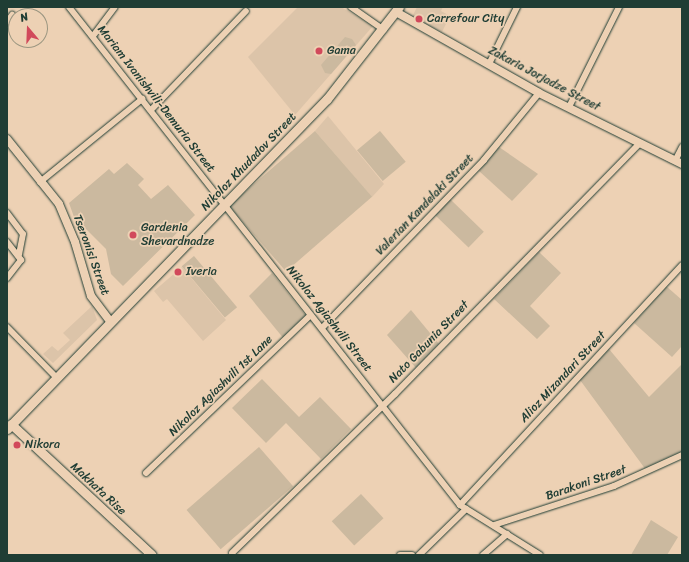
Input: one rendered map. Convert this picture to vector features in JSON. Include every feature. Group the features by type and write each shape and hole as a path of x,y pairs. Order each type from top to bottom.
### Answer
{"main road":[{"name":"Nikoloz Khudadov Street","path":"9,427 57,378 109,320 225,205 339,86 384,30 397,10"},
{"name":"Makhata Rise","path":"9,427 152,555"}],"street":[{"name":"Mariam Ivanishvili-Demuria Street","path":"69,7 225,205"},
{"path":"93,36 115,7"},
{"path":"351,7 384,30"},
{"path":"489,64 517,7"},
{"path":"569,107 619,7"},
{"name":"Zakaria Jorjadze Street","path":"397,10 540,93 639,144 679,162"},
{"path":"151,110 246,11"},
{"name":"Valerian Kandelaki Street","path":"322,328 484,160 540,93"},
{"path":"40,182 142,99"},
{"name":"Tseronisi Street","path":"7,140 66,218 91,296 109,320"},
{"name":"Nato Gabunia Street","path":"232,553 383,404 639,144"},
{"path":"679,162 682,147"},
{"name":"Nikoloz Agiashvili Street","path":"225,205 383,404 460,505 540,555"},
{"path":"7,213 23,234 17,267 7,278"},
{"path":"7,242 19,255"},
{"name":"Alioz Mizandari Street","path":"460,505 682,265"},
{"name":"Nikoloz Agiashvili 1st Lane","path":"146,473 311,315"},
{"path":"7,327 57,378"},
{"name":"Barakoni Street","path":"494,525 614,486 682,454"},
{"path":"419,555 466,509"},
{"path":"483,555 507,534"},
{"path":"400,555 412,555"}],"shaded area":[{"path":"298,7 341,7 373,26 295,115 248,57"},
{"path":"417,7 443,7 441,11 450,16 442,32 412,17"},
{"path":"345,37 352,39 356,45 331,74 325,73 321,65"},
{"path":"328,116 384,184 372,197 315,131"},
{"path":"315,131 372,197 286,271 229,206"},
{"path":"380,131 406,162 383,181 357,150"},
{"path":"499,147 538,174 512,201 479,171"},
{"name":"Gardenia Shevardnadze","path":"127,163 144,179 138,185 151,199 168,185 195,215 123,286 111,274 106,249 74,217 69,203 109,169 114,174"},
{"path":"450,199 484,232 469,247 435,215"},
{"path":"539,252 561,273 530,306 550,326 537,339 494,299"},
{"path":"194,256 237,307 225,318 182,266"},
{"path":"182,267 226,320 203,341 167,299 163,302 154,291"},
{"path":"272,273 306,316 284,339 249,296"},
{"path":"666,286 682,300 682,346 672,357 634,323"},
{"path":"92,306 97,320 53,363 43,354 52,346 58,351 70,340 63,333"},
{"path":"411,310 439,344 416,368 387,335"},
{"path":"609,349 649,397 682,364 682,453 646,470 580,380"},
{"path":"262,379 299,417 320,397 351,429 321,459 286,423 266,443 232,408"},
{"path":"259,447 293,486 221,549 187,510"},
{"path":"361,494 384,518 354,545 332,521"},
{"path":"651,520 678,537 667,555 631,555"}],"place":[{"name":"Carrefour City","path":"419,19"},
{"name":"Gama","path":"319,51"},
{"name":"Gardenia Shevardnadze","path":"133,235"},
{"name":"Iveria","path":"178,272"},
{"name":"Nikora","path":"17,445"}]}
